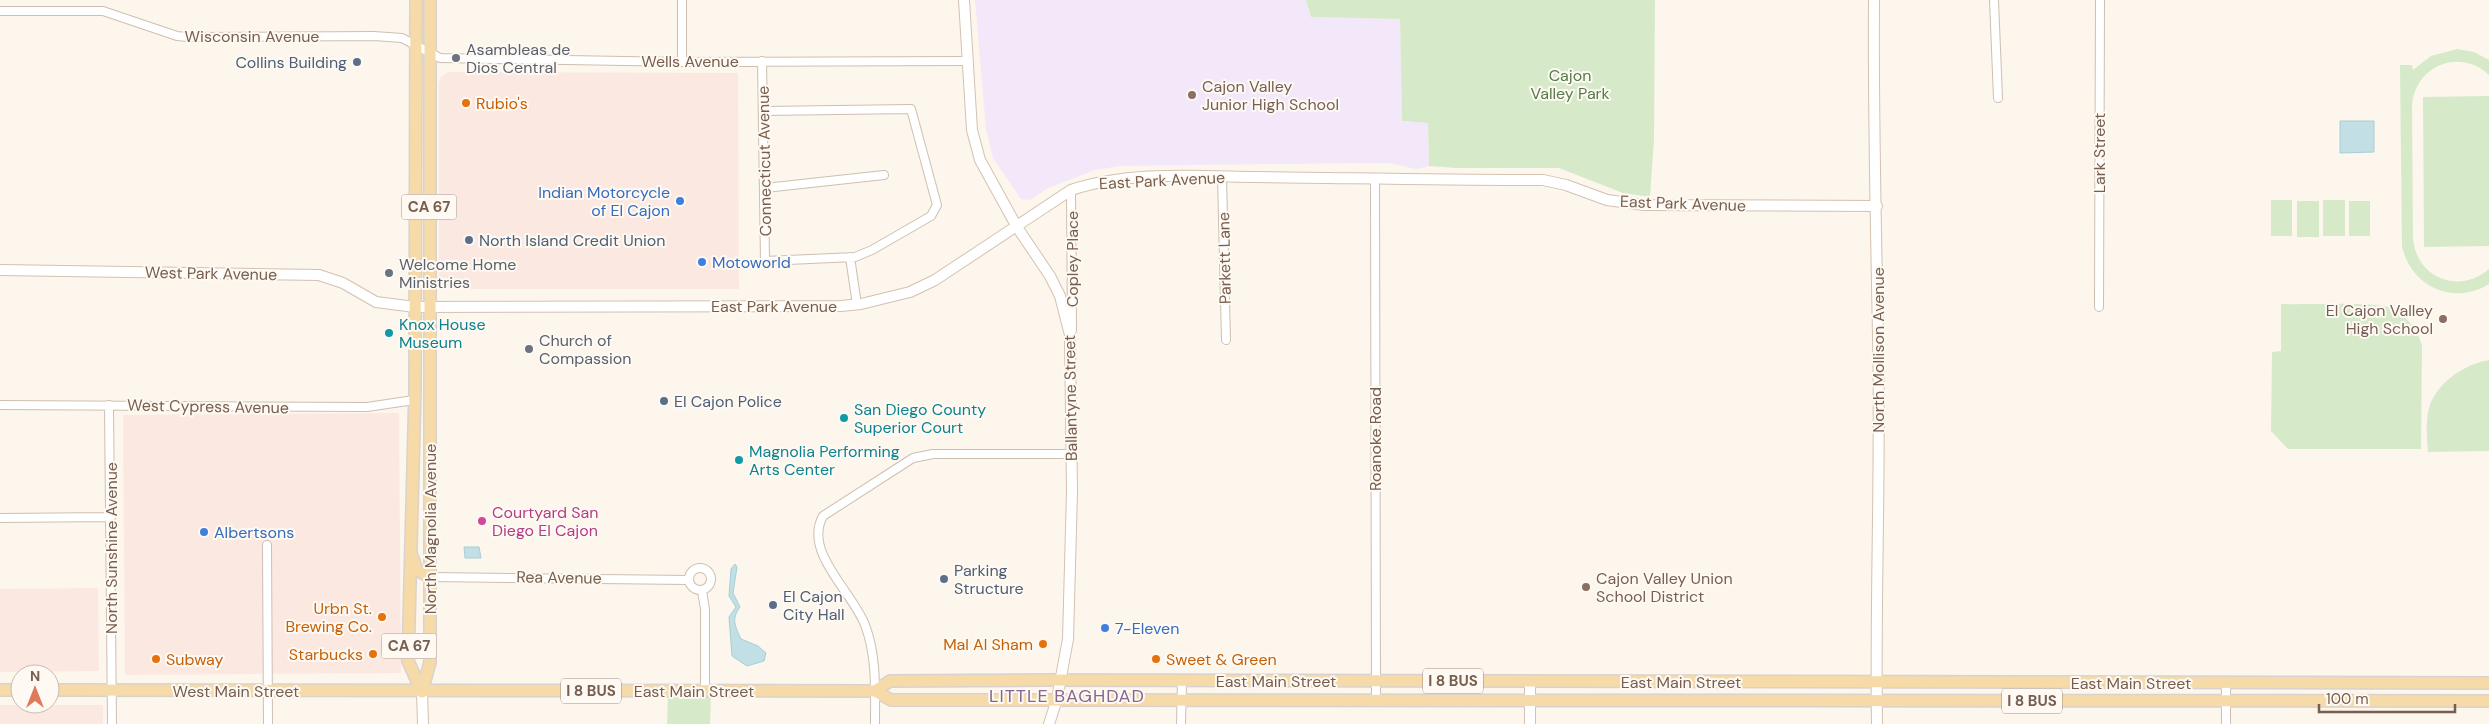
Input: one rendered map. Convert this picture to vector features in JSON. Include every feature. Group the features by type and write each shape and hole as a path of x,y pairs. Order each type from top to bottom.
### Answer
{"main road":[{"name":"North Magnolia Avenue","path":"416,0 414,400 408,661 422,692"},
{"name":"North Magnolia Avenue","path":"422,692 430,662 430,0"},
{"path":"412,464 429,464"},
{"path":"410,552 417,570 430,577"},
{"name":"East Main Street","path":"875,691 890,681 1061,680 2226,684 2489,683"},
{"path":"1643,682 1643,701"},
{"name":"West Main Street","path":"60,690 422,692"},
{"name":"East Main Street","path":"422,692 875,691 891,700 2489,701"}],"street":[{"path":"682,0 682,62"},
{"name":"Ballantyne Street","path":"964,0 972,130 980,160 1017,227 1060,296 1070,336 1072,357 1072,454 1068,639 1061,680 1049,724"},
{"name":"North Mollison Avenue","path":"1874,0 1874,132 1877,206 1878,724"},
{"path":"1994,0 1998,98"},
{"name":"Lark Street","path":"2099,307 2100,0"},
{"name":"Wisconsin Avenue","path":"0,11 103,11 170,34 187,37 374,36 402,38 416,46"},
{"name":"Wells Avenue","path":"416,46 440,58 682,62 967,61"},
{"name":"Connecticut Avenue","path":"762,61 765,261 850,257"},
{"path":"764,111 911,109 937,205 931,216 872,250 850,257 857,305"},
{"path":"765,188 884,175"},
{"name":"East Park Avenue","path":"415,307 857,305 910,292 935,280 1071,190 1093,182 1116,179 1222,177 1543,180 1566,185 1607,200 1644,205 1877,206"},
{"name":"Parkett Lane","path":"1222,177 1226,340"},
{"name":"Roanoke Road","path":"1375,178 1376,699"},
{"name":"Copley Place","path":"1071,190 1072,357"},
{"name":"West Park Avenue","path":"0,270 318,275 343,283 376,302 415,307"},
{"name":"West Cypress Avenue","path":"0,405 367,407 414,400"},
{"name":"North Sunshine Avenue","path":"109,405 112,724"},
{"path":"875,724 875,668 865,625 849,595 825,560 818,542 818,525 823,516 913,458 933,454 1072,454"},
{"path":"0,518 111,517"},
{"path":"267,545 268,724"},
{"path":"701,568 708,571 711,577 710,584 702,591 692,587 689,580 690,574 701,568"},
{"name":"Rea Avenue","path":"430,577 689,580"},
{"path":"702,591 705,609 706,691"},
{"path":"1181,724 1182,681"},
{"path":"1530,681 1530,724"},
{"path":"2226,684 2226,724"},
{"path":"422,692 424,724"}],"shaded area":[{"name":"Cajon Valley Junior High School","path":"975,0 1306,0 1311,17 1400,19 1402,121 1428,123 1429,166 1416,169 1389,163 1360,163 1120,166 1095,170 1048,188 1030,200 1021,199 993,158 986,129"},
{"path":"448,72 738,73 739,289 442,289 439,283 439,83 441,77"},
{"path":"399,413 401,673 125,675 123,415"},
{"path":"98,588 99,671 60,671 60,664 10,664 10,672 0,672 0,589"},
{"path":"0,705 10,705 10,714 60,714 60,705 103,705 103,724 0,724"}],"green space":[{"name":"Cajon Valley Park","path":"1306,0 1655,0 1654,140 1650,197 1623,193 1559,168 1456,168 1429,166 1428,123 1402,121 1400,19 1311,17"},
{"path":"2457,49 2474,52 2489,60 2489,75 2465,62 2441,65 2430,71 2421,80 2415,91 2412,105 2413,238 2416,252 2430,272 2441,278 2453,281 2465,281 2477,277 2489,269 2489,284 2462,293 2448,293 2424,282 2415,273 2407,261 2402,247 2400,65 2412,65 2413,70 2431,56"},
{"path":"2489,96 2489,246 2424,247 2423,97"},
{"path":"2271,200 2292,200 2292,236 2271,236"},
{"path":"2323,200 2345,200 2345,236 2323,236"},
{"path":"2297,201 2319,201 2319,237 2297,237"},
{"path":"2349,201 2370,201 2370,236 2349,236"},
{"path":"2281,304 2382,306 2391,308 2406,319 2415,329 2422,346 2421,449 2288,449 2271,431 2272,352 2281,351"},
{"path":"2489,360 2489,451 2428,452 2427,416 2434,396 2446,381 2454,375 2471,365"},
{"path":"668,695 711,695 710,724 667,724"}],"water":[{"path":"2340,121 2374,121 2374,152 2340,153"},
{"path":"464,547 479,547 481,558 465,558"},
{"path":"735,564 737,567 733,593 740,607 735,619 736,626 741,639 758,646 766,653 764,661 747,666 732,656 729,617 736,607 729,596 731,569"}],"place":[{"name":"Asambleas de Dios Central","path":"456,58"},
{"name":"Collins Building","path":"357,62"},
{"name":"Cajon Valley Junior High School","path":"1192,95"},
{"name":"Rubio's","path":"466,103"},
{"name":"Indian Motorcycle of El Cajon","path":"680,201"},
{"name":"North Island Credit Union","path":"469,240"},
{"name":"Motoworld","path":"702,262"},
{"name":"Welcome Home Ministries","path":"389,273"},
{"name":"El Cajon Valley High School","path":"2443,319"},
{"name":"Knox House Museum","path":"389,333"},
{"name":"Church of Compassion","path":"529,349"},
{"name":"El Cajon Police","path":"664,401"},
{"name":"San Diego County Superior Court","path":"844,418"},
{"name":"Magnolia Performing Arts Center","path":"739,460"},
{"name":"Courtyard San Diego El Cajon","path":"482,521"},
{"name":"Albertsons","path":"204,532"},
{"name":"Parking Structure","path":"944,579"},
{"name":"Cajon Valley Union School District","path":"1586,587"},
{"name":"El Cajon City Hall","path":"773,605"},
{"name":"Urbn St. Brewing Co.","path":"382,617"},
{"name":"7-Eleven","path":"1105,628"},
{"name":"Mal Al Sham","path":"1043,644"},
{"name":"Starbucks","path":"373,654"},
{"name":"Subway","path":"156,659"},
{"name":"Sweet & Green","path":"1156,659"}],"district":[{"name":"LITTLE BAGHDAD","path":"1067,696"}]}
